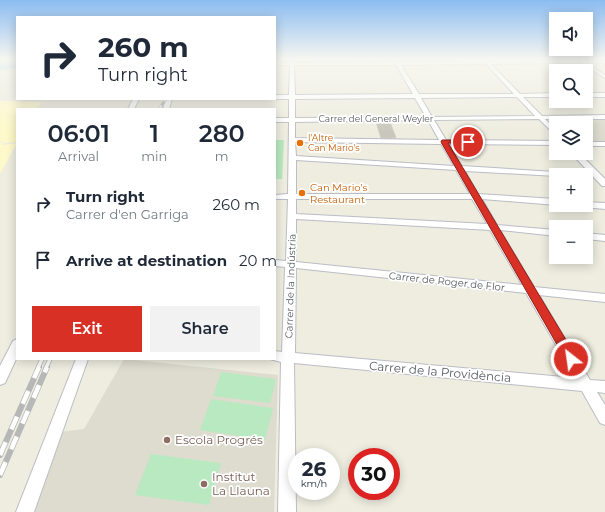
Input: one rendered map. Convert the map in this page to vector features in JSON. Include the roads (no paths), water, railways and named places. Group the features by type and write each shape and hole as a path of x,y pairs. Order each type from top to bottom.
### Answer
{"street":[{"name":"Carrer de la Indústria","path":"287,512 281,357 290,265 292,216 292,84"},
{"path":"410,84 605,418"},
{"path":"508,84 549,127"},
{"path":"276,97 549,95"},
{"path":"593,95 605,95"},
{"name":"Carrer del General Weyler","path":"276,120 605,118"},
{"path":"292,140 549,143"},
{"path":"593,144 605,144"},
{"path":"292,158 549,174"},
{"path":"583,160 602,177 605,184"},
{"path":"276,198 476,196 549,201"},
{"path":"593,205 605,206"},
{"path":"292,216 494,227 549,232"},
{"path":"593,237 605,238"},
{"name":"Carrer de Roger de Flor","path":"276,263 605,298"},
{"path":"0,379 16,346"},
{"name":"Carrer de la Providència","path":"281,357 605,387"},
{"path":"25,512 82,360"}],"railway":[{"path":"160,108 165,100"},
{"path":"38,368 42,360"},
{"path":"46,368 50,360"},
{"path":"0,455 39,367"},
{"path":"0,475 47,367"}],"place":[{"name":"l'Altre Can Mario's","path":"300,143"},
{"name":"Can Mario’s Restaurant","path":"302,193"},
{"name":"Escola Progrés","path":"167,440"},
{"name":"Institut La Llauna","path":"204,484"}]}
